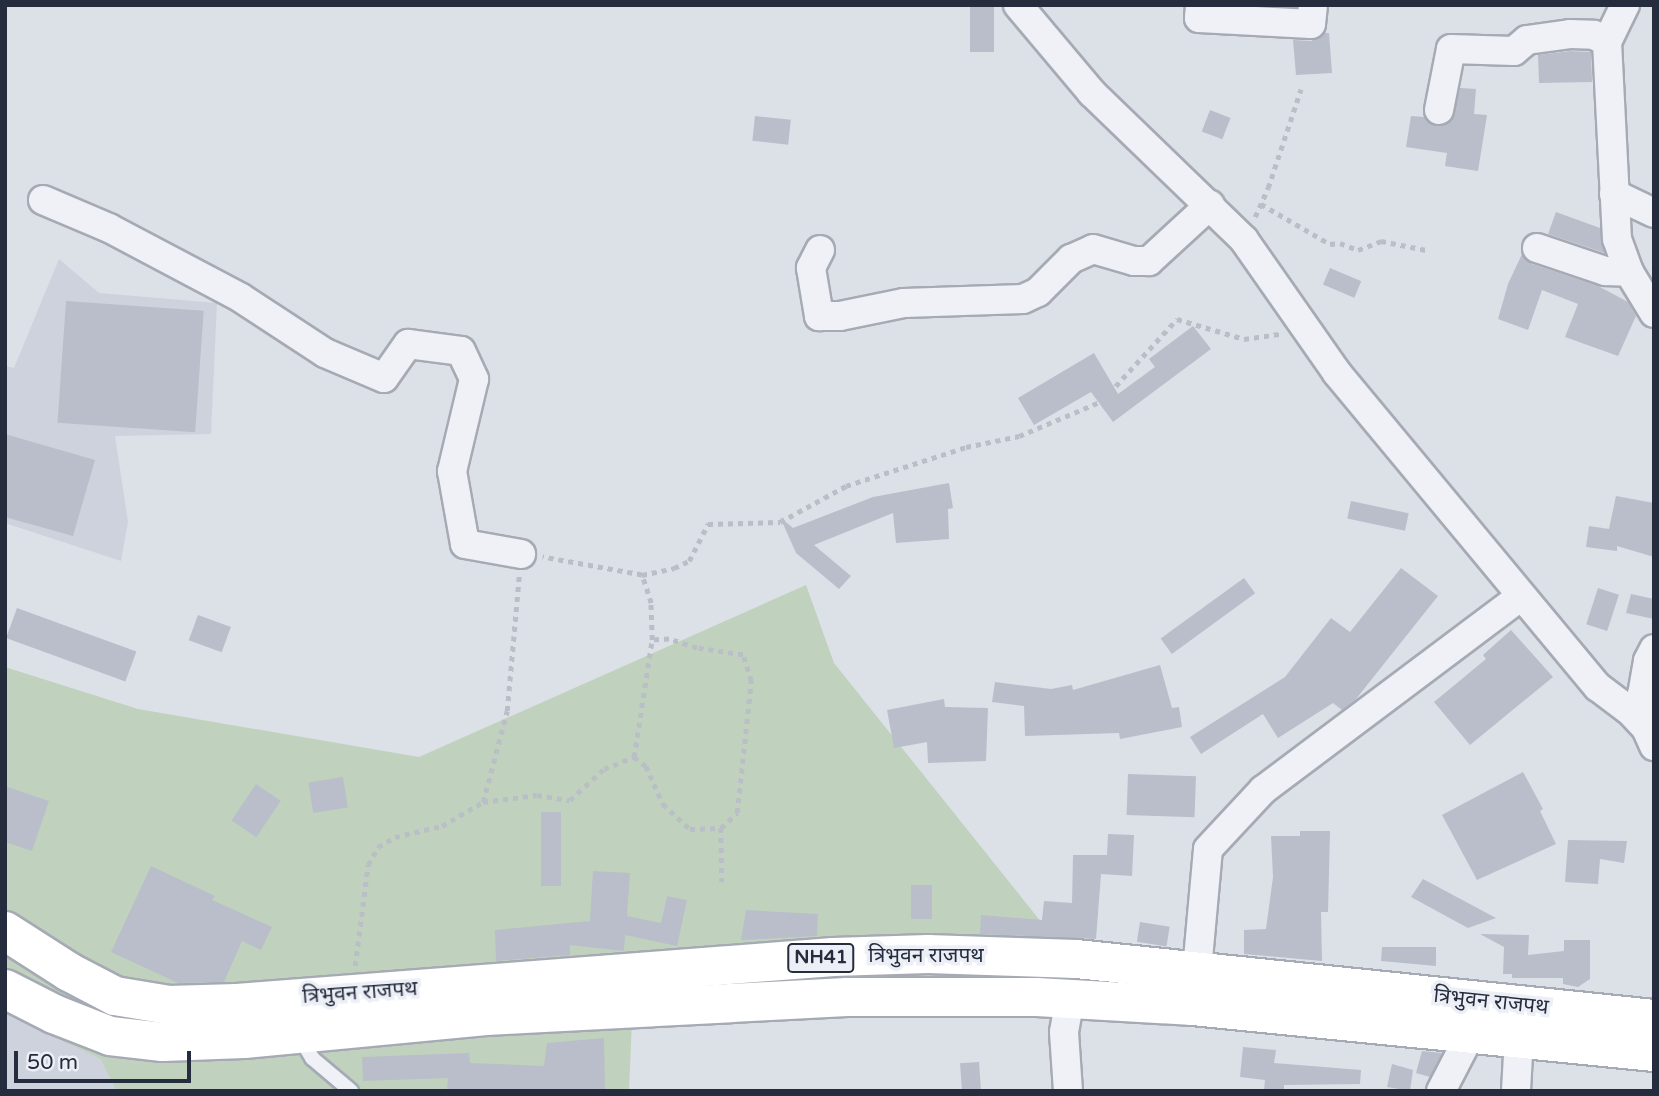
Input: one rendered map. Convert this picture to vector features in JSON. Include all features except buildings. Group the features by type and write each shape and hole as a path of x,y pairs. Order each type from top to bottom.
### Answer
{"highway":[{"name":"त्रिभुवन राजपथ","path":"5,931 69,972 115,996 169,1005 298,1016 486,1016 847,998 1070,998 1193,1006 1470,1035 1520,1023 1654,1019"},
{"name":"त्रिभुवन राजपथ","path":"5,989 54,1014 110,1036 163,1042 298,1016 352,993 820,958 914,954 1076,959 1197,970 1520,1023 1654,1052"}],"street":[{"path":"1018,5 1092,93 1244,240 1337,373 1598,687 1629,710 1650,737"},
{"path":"1200,5 1199,18 1311,24 1313,5"},
{"path":"1625,5 1607,42 1617,239 1629,272 1654,313"},
{"path":"1439,110 1451,49 1514,51 1527,40 1570,34 1594,35 1607,42"},
{"path":"1614,194 1654,213"},
{"path":"43,200 109,228 241,298 325,353 384,378 408,344 461,351 474,379 452,471 465,544 521,554"},
{"path":"820,250 811,268 819,316 840,316 904,303 1023,299 1038,292 1071,259 1093,249 1134,261 1149,261 1209,205"},
{"path":"1536,248 1605,271 1629,272"},
{"path":"1197,970 1208,849 1263,790 1521,596"},
{"path":"1650,737 1642,694 1647,661 1654,649"},
{"path":"1068,1091 1064,1032 1070,998"},
{"path":"1516,1091 1520,1023"},
{"path":"1441,1091 1470,1035"}],"lane":[{"path":"298,1016 312,1058 351,1091"}],"path":[{"path":"1244,240 1261,204 1301,89"},
{"path":"1261,204 1330,244 1340,243 1358,250 1381,242 1426,250"},
{"path":"483,802 507,711 521,554 642,575 674,568 689,561 708,524 780,522 846,486 966,447 1019,436 1102,401 1177,319 1244,339 1305,327"},
{"path":"634,757 652,640 651,603 642,575"},
{"path":"634,757 646,766 663,804 690,829 721,828 737,813 751,681 743,655 696,648 669,639 652,640"},
{"path":"352,993 368,865 378,846 395,837 442,826 483,802 537,795 570,800 604,769 634,757"},
{"path":"721,828 722,882"}],"shaded area":[{"path":"59,259 99,293 217,303 211,434 115,436 128,522 121,561 5,523 5,366 14,368"},
{"path":"5,1009 24,1023 102,1059 116,1091 5,1091"}],"green space":[{"path":"806,585 834,663 1110,1008 632,1019 629,1091 116,1091 101,1059 24,1023 5,1009 5,667 138,709 419,757"}]}
